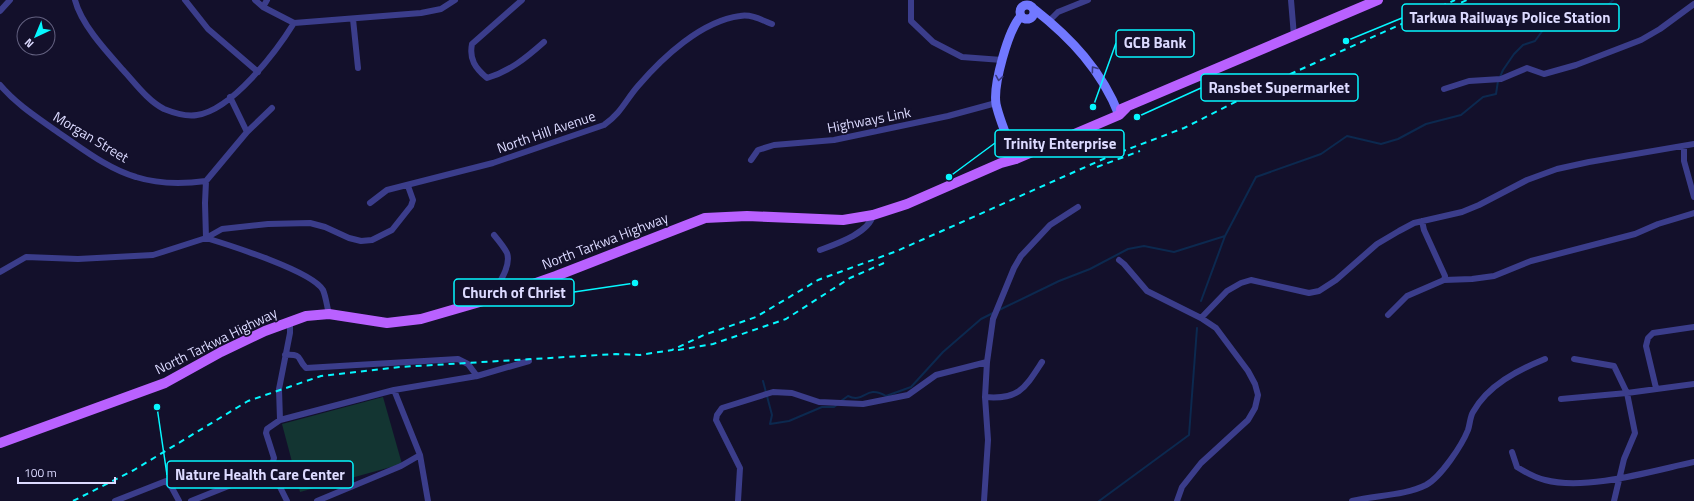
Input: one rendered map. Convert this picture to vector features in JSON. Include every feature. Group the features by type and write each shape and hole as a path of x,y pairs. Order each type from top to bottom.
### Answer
{"main road":[{"name":"North Tarkwa Highway","path":"0,443 165,383 221,352 290,320 306,316 329,314 387,323 421,319 490,299 705,218 747,216 843,220 873,215 907,204 1378,0"}],"street":[{"path":"0,11 10,0"},
{"path":"75,0 91,30 108,54 144,94 163,108 180,114 197,115 214,108 230,97 258,72 294,23"},
{"path":"185,0 208,29 258,72"},
{"path":"255,0 263,7 294,23 421,13 441,9 455,0"},
{"path":"263,7 267,0"},
{"path":"522,0 472,44 470,54 478,71 487,78 502,73 521,62 544,42"},
{"path":"911,0 911,21 933,42 962,57 1002,60"},
{"path":"1049,21 1058,12 1088,0"},
{"path":"1291,0 1294,36"},
{"path":"1444,89 1469,82 1494,81 1527,68 1544,74 1576,66 1641,40 1660,29 1694,4"},
{"path":"1015,156 996,103 1002,60 1010,33 1015,22 1021,16 1026,19 1031,18 1034,14 1028,5"},
{"path":"1028,5 1049,21 1074,44 1094,68 1121,111"},
{"name":"North Hill Avenue","path":"370,203 387,190 408,186 493,163 604,125 616,116 637,87 668,54 689,39 714,25 740,16 755,17 772,24"},
{"path":"353,19 358,68"},
{"name":"Morgan Street","path":"0,85 10,97 28,112 110,165 136,177 188,183 206,181"},
{"path":"230,97 247,132"},
{"name":"Highways Link","path":"751,160 758,150 774,145 834,140 948,116 996,103"},
{"path":"206,238 204,203 206,181 247,132 272,108"},
{"path":"1202,318 1227,291 1241,283 1251,280 1309,293 1319,291 1336,280 1377,244 1414,223 1462,212 1479,205 1527,180 1557,169 1694,144"},
{"path":"1684,146 1684,161 1694,197"},
{"path":"0,272 26,257 78,259 153,254 206,238 222,229 268,224 310,223 325,227 349,238 361,241 372,240 392,230 411,206 413,200 408,186"},
{"path":"984,501 988,440 985,397 987,362 993,319 1014,268 1030,244 1050,225 1078,207"},
{"path":"1388,315 1407,296 1444,280 1472,279 1494,276 1531,261 1635,234 1658,224 1694,213"},
{"path":"820,250 856,234 871,222 873,215"},
{"path":"1422,221 1424,230 1445,276 1444,280"},
{"path":"490,299 504,272 508,259 507,252 494,235"},
{"path":"206,238 241,249 310,279 322,290 329,314"},
{"path":"1119,260 1147,292 1202,318 1216,328 1248,371 1255,384 1258,395 1255,408 1248,420 1201,463 1179,492 1177,501"},
{"path":"280,420 279,389 290,333 290,320"},
{"path":"1656,388 1646,346 1648,338 1653,333 1694,327"},
{"path":"285,355 296,355 300,357 306,368 458,359 468,364 477,376"},
{"path":"1352,501 1410,491 1427,485 1438,477 1468,430 1473,412 1492,389 1520,370 1545,359"},
{"path":"1574,359 1614,366 1627,393 1635,433 1618,477 1614,501"},
{"path":"287,501 271,469 274,458 266,433 267,429 280,420 394,390 477,376 529,361"},
{"path":"738,501 740,468 738,460 716,420 717,415 722,408 773,392 781,391 819,402 863,404 908,394 936,375 987,362"},
{"path":"985,397 1008,397 1022,390 1042,362"},
{"path":"1561,399 1627,393 1694,384"},
{"path":"394,390 420,454 428,501"},
{"path":"1512,452 1517,466 1544,480 1557,482 1600,482 1694,462"},
{"path":"317,501 402,466 420,454"},
{"path":"191,501 202,500 271,469"},
{"path":"115,501 166,481 172,488 179,501"}],"green space":[{"path":"383,397 402,464 300,492 282,424"}],"waterway":[{"path":"1500,77 1514,54 1523,45 1535,41 1543,30 1552,25 1592,15 1604,9 1613,0"},
{"path":"1201,301 1225,236 1256,177 1321,154 1347,136 1381,144 1398,139 1426,124 1461,115 1483,97 1496,94 1498,81"},
{"path":"999,310 1059,281 1090,269 1128,249 1144,246 1174,252 1225,236"},
{"path":"841,401 848,396 858,398 874,392 886,396 911,387 943,352 981,319 993,313"},
{"path":"1099,501 1189,435 1197,328"},
{"path":"763,381 772,415 770,424 789,421 822,407 834,407 838,404"}],"railway":[{"path":"73,501 134,470 248,401 321,376 400,367 616,354 640,355 672,350 704,335 756,317 818,280 897,251 1110,156 1184,128 1286,76 1455,0"},
{"path":"1451,7 1467,0"},
{"path":"1097,167 1140,151"},
{"path":"678,350 713,344 786,319 850,278 884,263"}],"place":[{"name":"Tarkwa Railways Police Station","path":"1346,41"},
{"name":"GCB Bank","path":"1093,107"},
{"name":"Ransbet Supermarket","path":"1137,117"},
{"name":"Trinity Enterprise","path":"949,177"},
{"name":"Church of Christ","path":"635,283"},
{"name":"Nature Health Care Center","path":"157,407"}]}
